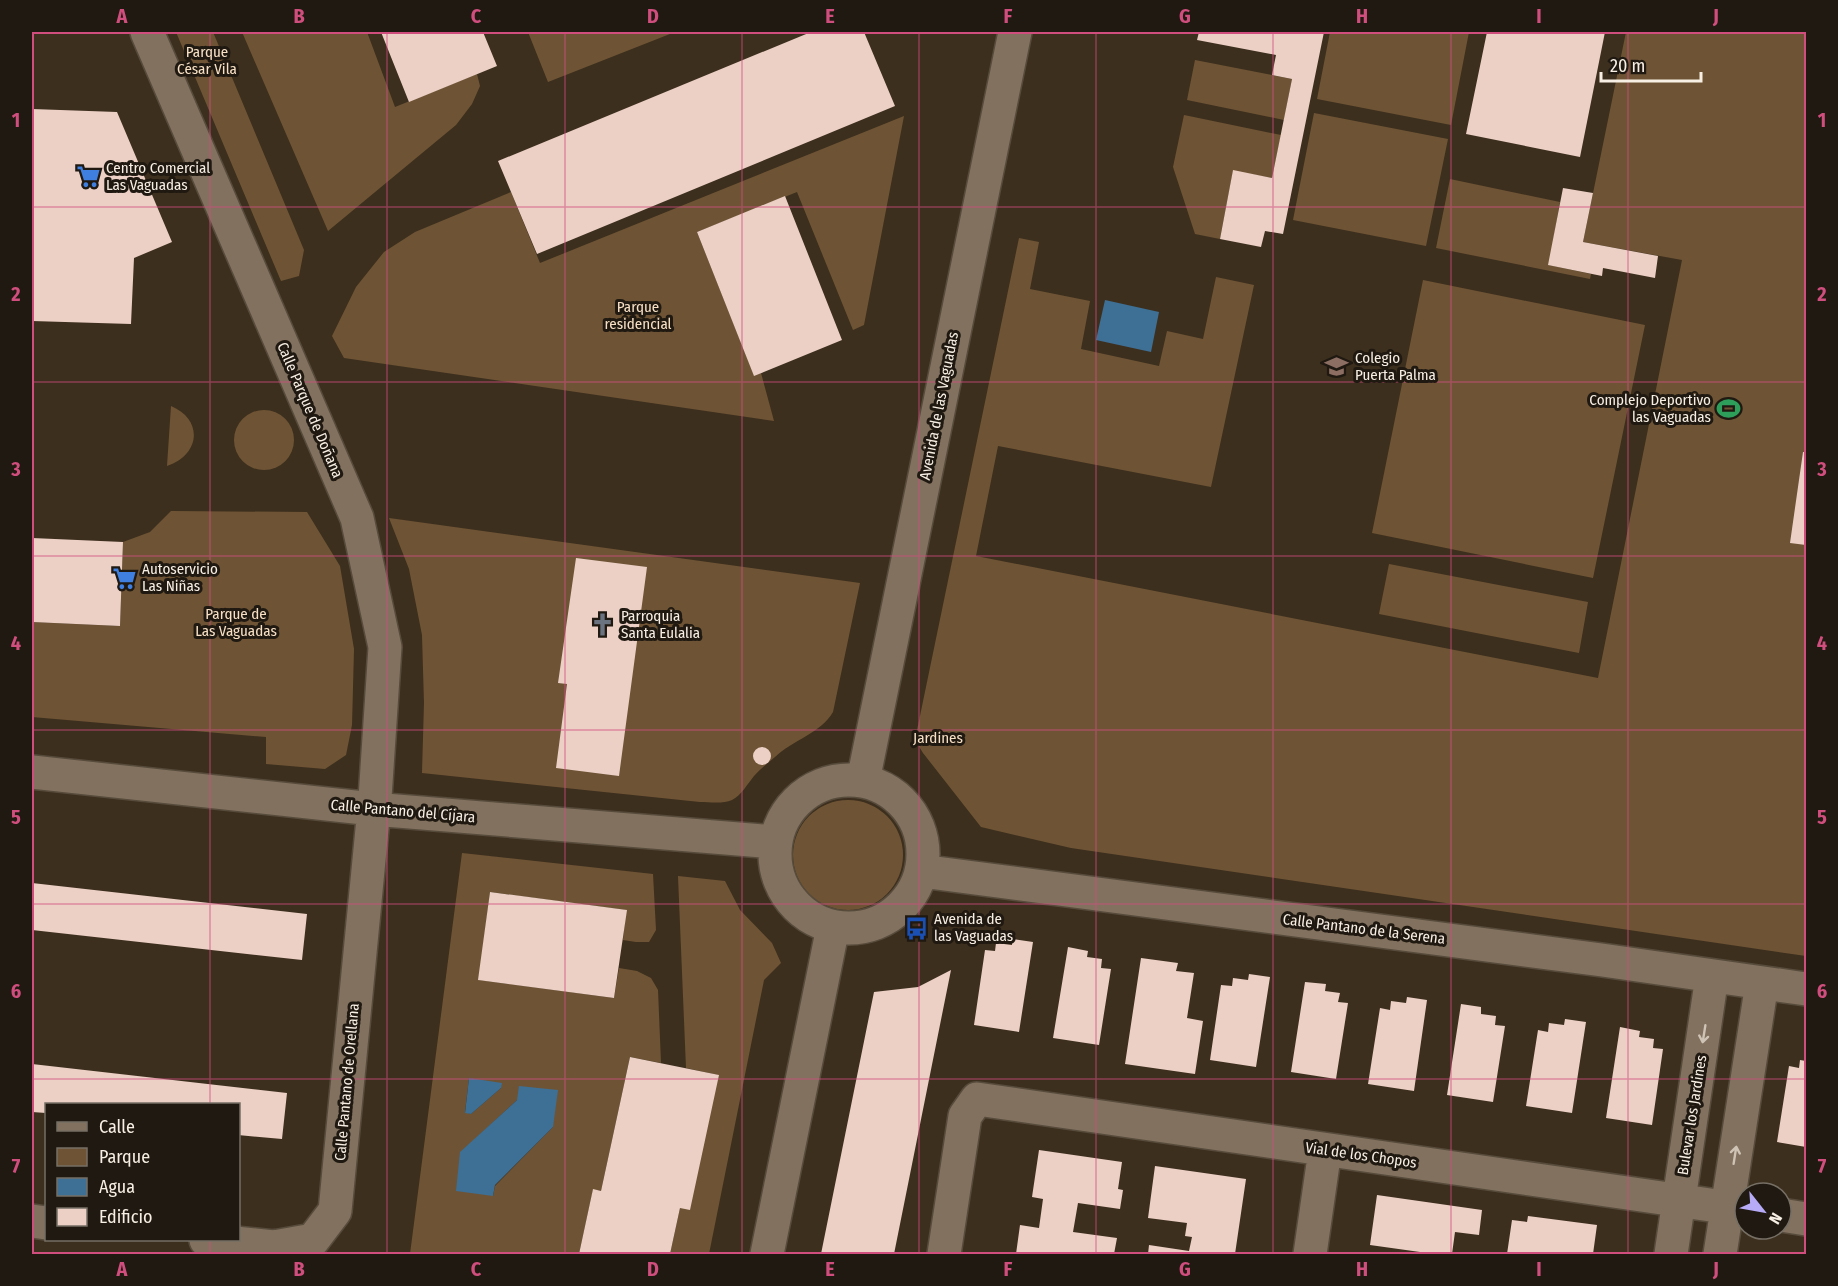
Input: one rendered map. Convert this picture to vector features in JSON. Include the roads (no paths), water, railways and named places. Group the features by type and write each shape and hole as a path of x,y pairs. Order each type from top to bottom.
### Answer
{"street":[{"name":"Calle Parque de Doñana","path":"147,32 357,518 385,647 373,809"},
{"name":"Avenida de las Vaguadas","path":"863,781 1015,32"},
{"name":"Calle Pantano del Cíjara","path":"32,772 373,809 775,842"},
{"path":"840,780 863,781 885,789 904,804 917,824 923,847 921,871 912,892 898,910 878,922 856,928 833,927 812,919 794,905 782,886 775,865 775,842 783,820 797,800 817,787 840,780"},
{"name":"Calle Pantano de Orellana","path":"223,1241 274,1247 313,1240 335,1211 373,809"},
{"name":"Calle Pantano de la Serena","path":"921,871 1806,989"},
{"path":"768,1254 833,927"},
{"name":"Bulevar los Jardines","path":"1671,1254 1713,976"},
{"path":"1739,1181 1762,983"},
{"name":"Vial de los Chopos","path":"944,1254 965,1116 977,1100 1733,1209"},
{"path":"1310,1254 1324,1150"},
{"path":"1720,1254 1733,1217"}],"water":[{"path":"1105,300 1159,312 1151,352 1096,340"},
{"path":"469,1078 502,1083 501,1088 471,1114 465,1113"},
{"path":"519,1086 558,1090 553,1127 495,1185 493,1196 456,1191 460,1152 517,1100"}],"place":[{"name":"Centro Comercial Las Vaguadas","path":"88,177"},
{"name":"Colegio Puerta Palma","path":"1337,367"},
{"name":"Complejo Deportivo las Vaguadas","path":"1729,409"},
{"name":"Autoservicio Las Niñas","path":"124,578"},
{"name":"Parroquia Santa Eulalia","path":"603,625"},
{"name":"Avenida de las Vaguadas","path":"916,928"}],"park label":[{"name":"Parque César Vila","path":"207,60"},
{"name":"Parque residencial","path":"638,316"},
{"name":"Parque de Las Vaguadas","path":"236,622"},
{"name":"Jardines","path":"938,738"}]}
